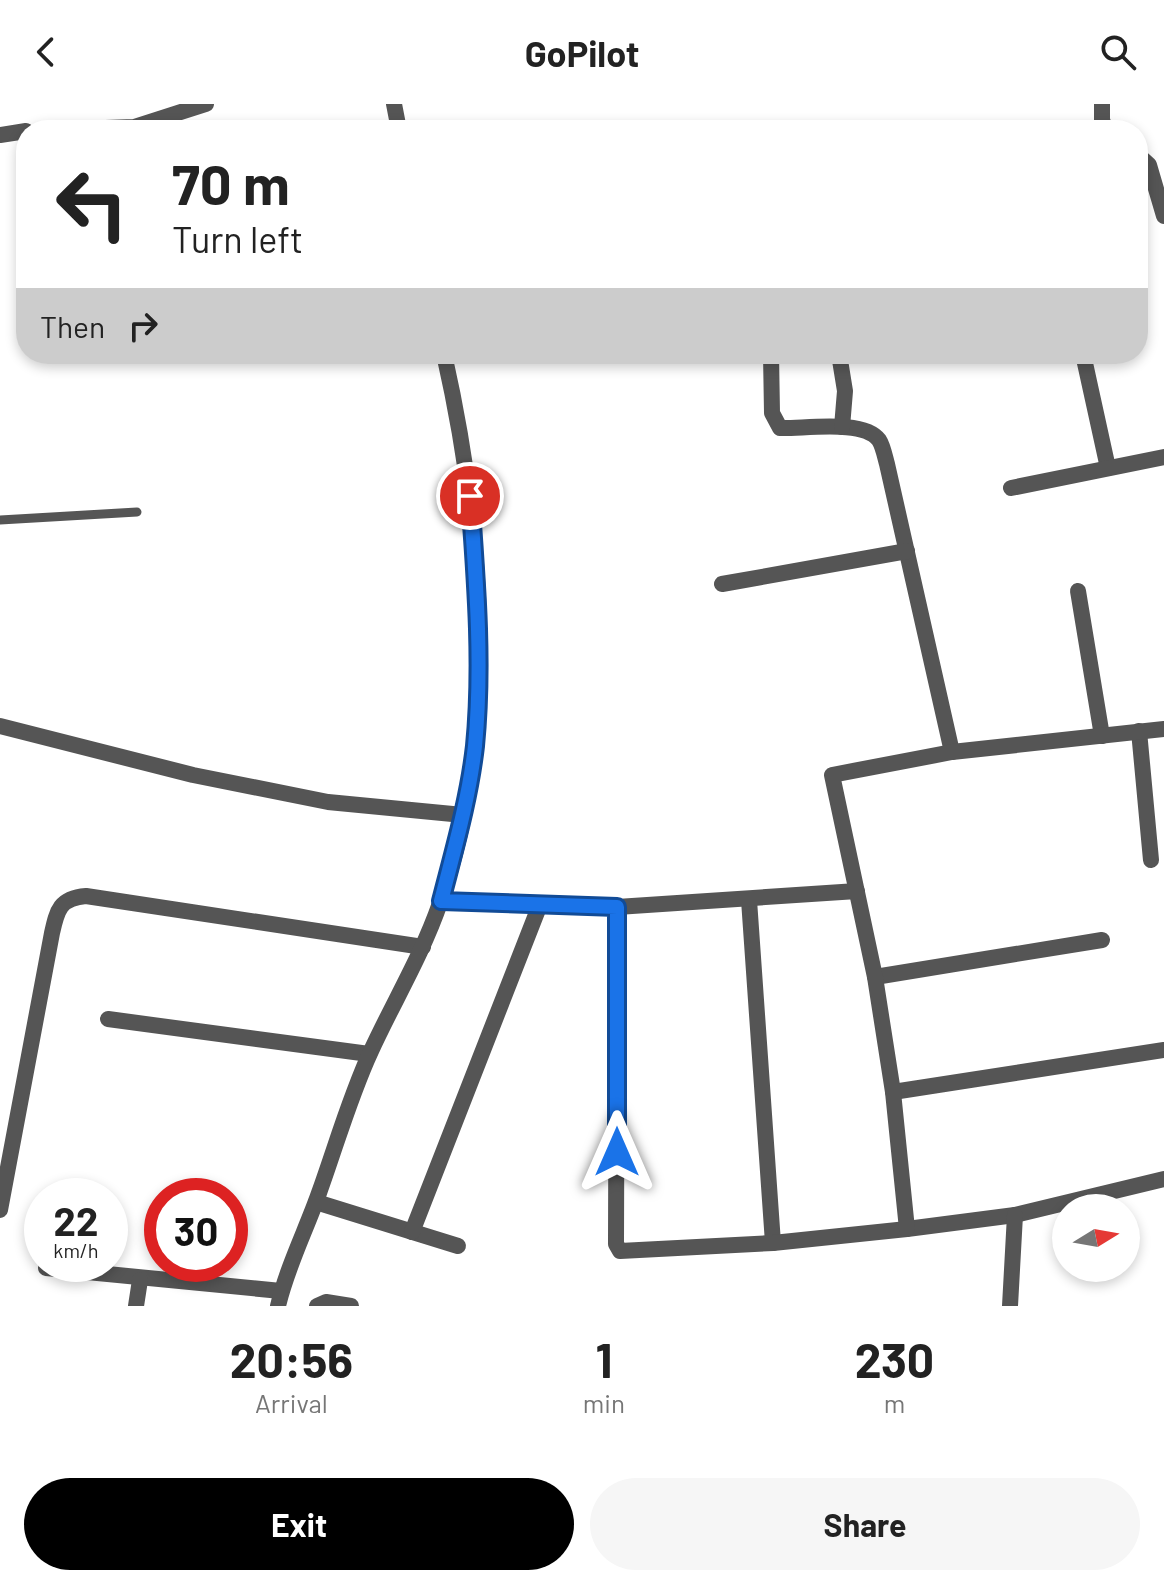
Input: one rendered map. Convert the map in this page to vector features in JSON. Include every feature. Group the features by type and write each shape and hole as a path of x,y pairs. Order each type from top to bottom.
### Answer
{"street":[{"path":"156,120 206,104"},
{"path":"1148,164 1164,216"},
{"path":"128,1278 280,1298 369,1054 423,947 441,901 463,815 475,745 477,617 462,435 446,364"},
{"path":"771,364 774,424 780,428 842,427 864,430 878,438 952,752"},
{"path":"841,364 845,391 842,427"},
{"path":"1085,364 1108,468"},
{"path":"1011,488 1164,457"},
{"path":"722,584 907,551"},
{"path":"1078,591 1102,736"},
{"path":"0,726 193,775 328,802 463,815"},
{"path":"907,1229 893,1092 875,977 832,775 952,752 1164,729"},
{"path":"1139,731 1151,860"},
{"path":"441,901 539,907 617,907 857,891"},
{"path":"0,1210 52,933 58,908 68,898 86,896 423,947"},
{"path":"749,900 773,1243"},
{"path":"412,1232 539,907"},
{"path":"617,907 616,1244 620,1251 773,1243 1015,1215 1164,1179"},
{"path":"875,977 1102,940"},
{"path":"108,1019 369,1054"},
{"path":"893,1092 1164,1050"},
{"path":"316,1202 458,1246"},
{"path":"1010,1306 1015,1215"},
{"path":"136,1306 140,1280"},
{"path":"317,1306 326,1302 351,1306"}],"lane":[{"path":"0,520 137,512"}],"route":[{"path":"470,496 477,617 475,745 463,815 441,901 539,907 617,907 617,1152"}]}
